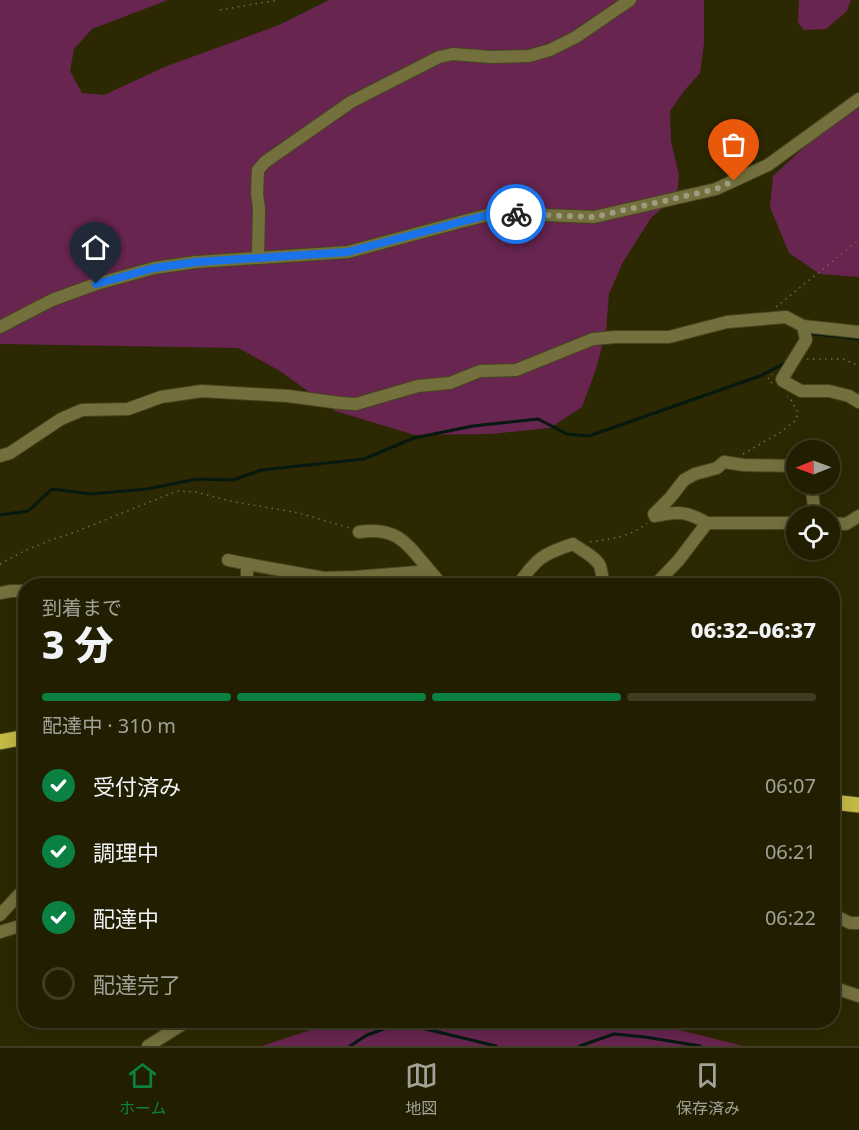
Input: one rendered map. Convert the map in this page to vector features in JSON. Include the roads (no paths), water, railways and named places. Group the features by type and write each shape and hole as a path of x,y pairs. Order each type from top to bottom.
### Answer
{"main road":[{"path":"0,742 18,739"},
{"path":"840,803 859,805"}],"street":[{"path":"258,258 258,170 265,162 351,102 439,57 453,54 490,57 529,56 550,50 576,37 630,0"},
{"path":"0,327 52,300 96,284 154,268 196,262 348,252 496,213 594,217 716,189 768,165 859,99"},
{"path":"0,456 10,453 61,420 82,410 128,409 161,397 202,391 288,396 356,404 418,386 450,383 480,371 516,370 593,339 669,337 727,322 786,317 804,332 859,332"},
{"path":"804,332 783,381 801,391 828,391 849,396 859,402"},
{"path":"786,466 724,462 717,468 695,474 684,480 654,514 655,516 683,512 707,523 786,523"},
{"path":"840,524 846,524 859,516"},
{"path":"662,578 707,523"},
{"path":"358,532 372,530 394,534 407,544 436,578"},
{"path":"523,578 537,560 555,550 573,544 596,560 600,566 602,578"},
{"path":"228,560 324,578 430,571"},
{"path":"247,564 247,578"},
{"path":"0,593 18,591"},
{"path":"0,915 18,896"},
{"path":"840,918 850,923 859,923"},
{"path":"0,932 18,926"},
{"path":"840,990 859,996"},
{"path":"148,1046 176,1028"}],"waterway":[{"path":"808,335 859,339"},
{"path":"0,515 28,511 52,489 91,494 147,489 197,479 233,480 261,470 364,459 414,438 473,426 538,419 567,434 589,436 760,376 787,362"},
{"path":"350,1046 367,1035 387,1028"},
{"path":"422,1028 496,1046"},
{"path":"580,1046 614,1034 700,1046"}]}
